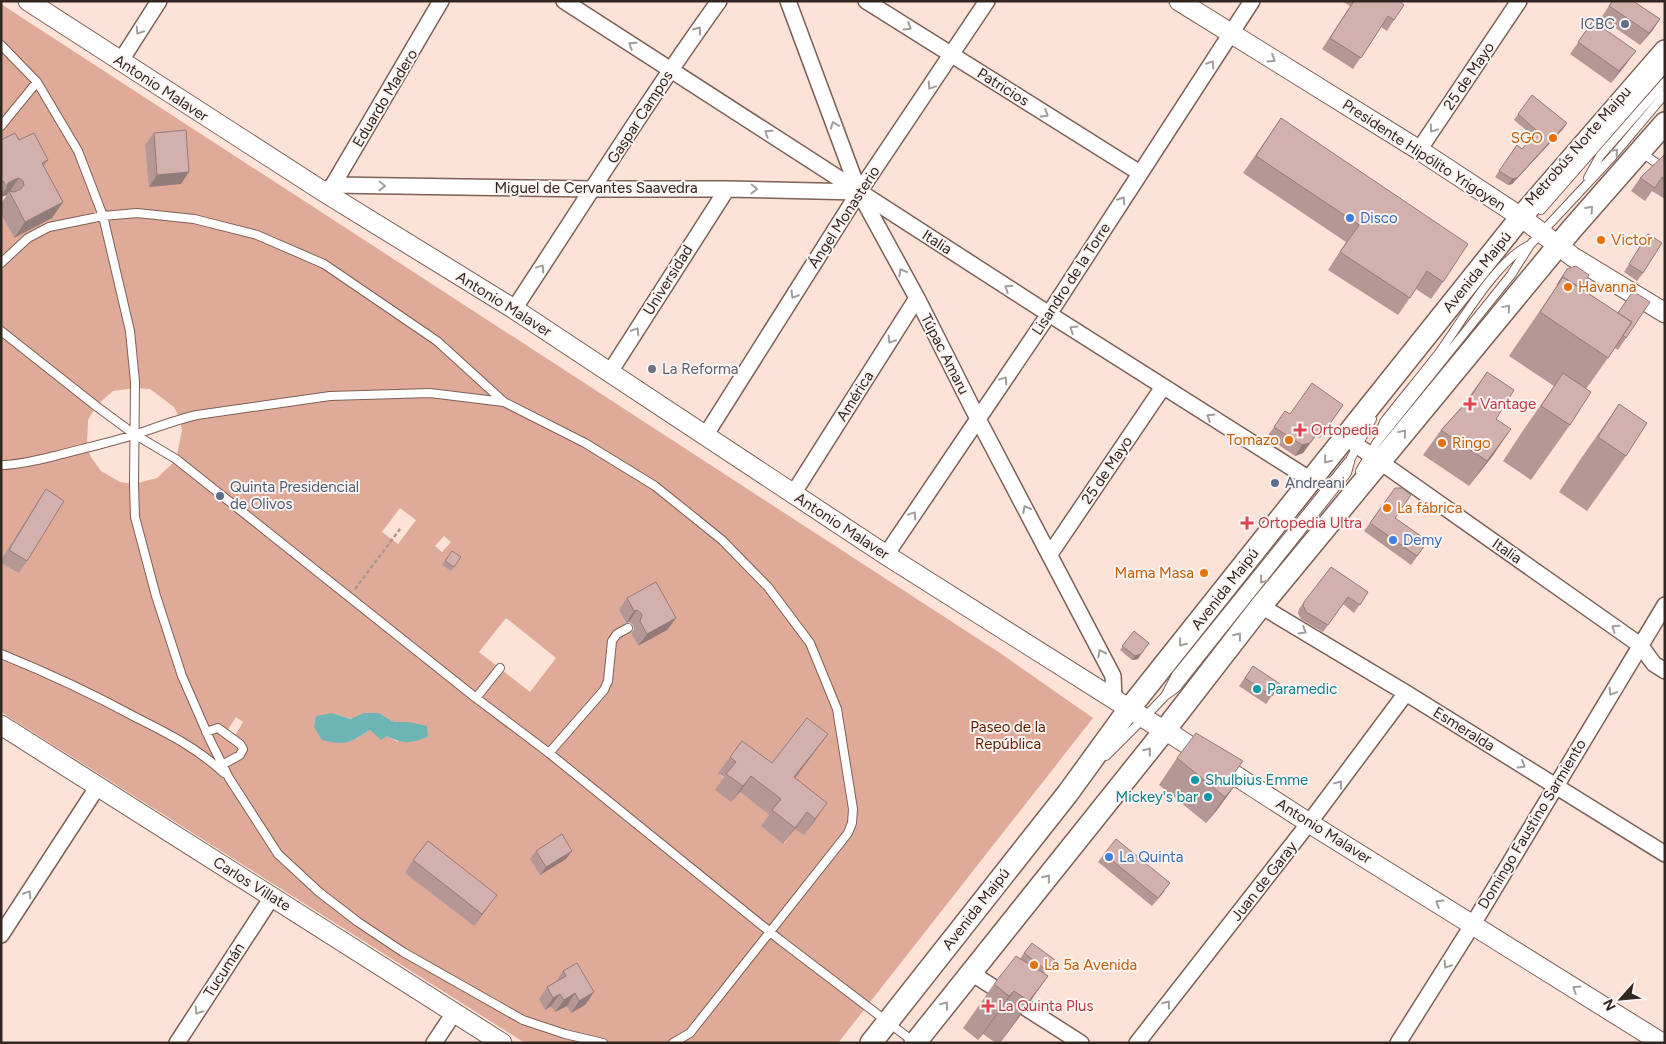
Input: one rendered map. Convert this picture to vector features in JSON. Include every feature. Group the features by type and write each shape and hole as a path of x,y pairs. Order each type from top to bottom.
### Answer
{"main road":[{"name":"Avenida Maipú","path":"871,1043 1068,793 1129,709 1311,480 1351,447 1529,230 1665,51"},
{"path":"914,1043 1165,730 1246,605 1376,453 1640,152 1656,109"}],"street":[{"name":"Antonio Malaver","path":"28,1 120,62 328,189 514,309 886,555 1309,823 1662,1043"},
{"path":"120,62 158,1"},
{"name":"Eduardo Madero","path":"328,189 441,1"},
{"name":"Italia","path":"564,1 1049,314 1311,480"},
{"name":"Gaspar Campos","path":"514,309 670,70 719,1"},
{"name":"Túpac Amaru","path":"788,1 860,192 917,298 1129,709"},
{"name":"Patricios","path":"866,1 1140,174"},
{"name":"Ángel Monasterio","path":"705,436 860,192 986,1"},
{"name":"Presidente Hipólito Yrigoyen","path":"1179,1 1419,150 1529,230 1665,313"},
{"name":"Lisandro de la Torre","path":"886,555 1049,314 1252,1"},
{"name":"25 de Mayo","path":"1419,150 1519,1"},
{"name":"Miguel de Cervantes Saavedra","path":"328,189 727,189 860,192"},
{"name":"Universidad","path":"610,372 727,189"},
{"name":"América","path":"793,494 917,298"},
{"name":"25 de Mayo","path":"1050,554 1163,386"},
{"name":"Italia","path":"1351,447 1376,453 1640,645 1654,664 1665,671"},
{"name":"Esmeralda","path":"1246,605 1406,693 1665,854"},
{"name":"Domingo Faustino Sarmiento","path":"1398,1043 1665,605"},
{"name":"Juan de Garay","path":"1137,1043 1309,823 1406,693"},
{"name":"Carlos Villate","path":"1,725 502,1043"},
{"path":"1,935 98,786"},
{"name":"Tucumán","path":"177,1043 272,897"},
{"path":"971,973 1081,1043"},
{"path":"434,1043 454,1013"}],"lane":[{"path":"1,45 37,82 78,151 103,216 130,331 136,382 134,434 135,517 182,676 206,732 229,778 278,854 319,892 358,922 403,952 524,1020 565,1034 603,1043"},
{"name":"Metrobús Norte Maipu","path":"1357,475 1376,453 1442,354 1458,324 1502,266 1520,249 1529,230 1665,68"},
{"path":"1,126 37,82"},
{"name":"Metrobús Norte Maipu","path":"1656,109 1665,82"},
{"name":"Metrobús Norte Maipu","path":"1656,109 1665,90"},
{"name":"Metrobús Norte Maipu","path":"1442,354 1468,328 1511,275 1529,230 1582,188 1656,109 1665,94"},
{"path":"1640,152 1665,169"},
{"path":"1,263 28,238 49,227 103,216 137,212 194,219 257,235 324,264 437,341 504,402 585,443 662,492 722,540 768,587 810,643 837,709 853,809 852,823 848,833 690,1033 673,1043"},
{"path":"1458,310 1506,250"},
{"name":"Metrobús Norte Maipu","path":"1456,338 1458,324"},
{"name":"Metrobús Norte Maipu","path":"1442,354 1468,328"},
{"path":"1,331 96,406 134,434 176,460 914,1043"},
{"path":"1,465 42,459 197,415 330,396 430,393 504,402"},
{"path":"1282,550 1374,416"},
{"path":"1215,633 1246,605 1352,482"},
{"path":"1129,709 1164,696 1176,688 1227,618 1246,605 1299,527"},
{"path":"549,754 604,690 608,681 612,641 617,634 628,628"},
{"path":"1,654 47,672 176,738 206,756 229,778"},
{"path":"476,698 500,668"},
{"path":"206,732 218,728 240,744 243,749 240,755 222,765"}],"path":[{"path":"350,596 400,529"}],"green space":[{"name":"Paseo de la República","path":"1,4 1000,653 1093,718 838,1043 525,1043 1,712 1,214 14,238 1,150","holes":["136,388 150,389 174,407 180,419 182,430 176,460 157,478 134,484 120,482 101,471 87,448 88,420 96,406 113,391","400,508 416,520 398,544 382,532","444,536 451,542 442,552 435,546","619,610 667,630 638,646","506,618 556,658 530,692 479,652","332,713 352,719 379,713 394,722 409,722 398,742 370,730 356,739","236,717 243,722 233,739 225,734","719,773 760,780 795,829 784,844 769,815 740,792 731,802 724,778"]}],"water":[{"path":"332,713 351,719 364,713 379,713 394,722 409,722 427,726 428,737 408,742 398,741 387,736 381,740 370,730 347,742 336,743 322,740 314,727 316,716"}],"building":[{"path":"1354,1 1399,1 1404,5 1394,20 1388,16 1361,58 1330,38"},
{"path":"1613,1 1633,1 1660,19 1649,33 1609,6"},
{"path":"1593,21 1636,51 1619,71 1578,42"},
{"path":"1532,95 1567,123 1517,178 1512,179 1499,171 1517,145 1522,149 1537,131 1518,114"},
{"path":"1281,118 1468,244 1443,282 1427,271 1410,298 1340,252 1359,225 1256,156"},
{"path":"186,130 189,172 157,175 154,133"},
{"path":"15,133 19,140 34,133 48,160 42,163 63,202 25,222 9,191 14,192 21,189 24,185 23,181 19,178 16,179 8,183 7,187 3,181 1,182 1,140"},
{"path":"1664,155 1665,180 1662,177 1655,188 1640,178"},
{"path":"1648,234 1662,243 1643,273 1629,264"},
{"path":"1576,266 1589,275 1581,288 1563,277 1557,285 1567,269"},
{"path":"1563,277 1632,322 1608,358 1540,312"},
{"path":"1633,291 1650,302 1626,338 1623,335 1632,322 1618,313"},
{"path":"1487,372 1514,390 1496,419 1511,429 1487,461 1441,430 1468,401"},
{"path":"1563,373 1591,392 1570,425 1541,406"},
{"path":"1312,383 1343,405 1327,428 1323,425 1310,443 1302,445 1274,427 1285,411 1290,414"},
{"path":"1619,404 1647,423 1626,456 1598,437"},
{"path":"1395,488 1402,488 1411,495 1395,518 1428,541 1417,556 1370,523"},
{"path":"46,489 64,501 27,561 9,550"},
{"path":"452,551 461,557 454,567 445,561"},
{"path":"1331,567 1368,592 1360,605 1348,597 1328,625 1306,612 1303,605"},
{"path":"656,582 676,618 647,634 640,621 641,613 637,610 634,611 627,598"},
{"path":"1134,631 1149,643 1141,654 1135,656 1122,646"},
{"path":"1253,666 1280,684 1272,696 1245,678"},
{"path":"807,718 828,734 794,777 827,803 815,819 807,812 795,828 772,810 781,799 751,776 743,786 726,774 736,762 730,757 742,741 772,763"},
{"path":"1196,733 1243,761 1230,779 1236,784 1225,797 1177,758"},
{"path":"562,834 572,851 546,867 536,851"},
{"path":"1116,839 1170,883 1158,898 1104,854"},
{"path":"428,841 497,895 482,914 413,860"},
{"path":"1032,943 1055,960 1046,970 1024,953"},
{"path":"1016,956 1048,976 1029,1001 1014,991 1009,996 994,984"},
{"path":"577,963 594,992 579,1001 575,993 564,1000 560,994 553,998 547,987 566,976 563,971"}],"place":[{"name":"ICBC","path":"1625,24"},
{"name":"SGO","path":"1553,138"},
{"name":"Disco","path":"1350,218"},
{"name":"Victor","path":"1601,240"},
{"name":"Havanna","path":"1568,287"},
{"name":"La Reforma","path":"652,369"},
{"name":"Vantage","path":"1470,404"},
{"name":"Ortopedia","path":"1300,430"},
{"name":"Tomazo","path":"1289,440"},
{"name":"Ringo","path":"1442,443"},
{"name":"Andreani","path":"1275,483"},
{"name":"Quinta Presidencial de Olivos","path":"220,496"},
{"name":"La fábrica","path":"1387,508"},
{"name":"Ortopedia Ultra","path":"1247,523"},
{"name":"Demy","path":"1393,540"},
{"name":"Mama Masa","path":"1204,573"},
{"name":"Paramedic","path":"1257,689"},
{"name":"Shulbius Emme","path":"1195,780"},
{"name":"Mickey's bar","path":"1208,797"},
{"name":"La Quinta","path":"1109,857"},
{"name":"La 5a Avenida","path":"1034,965"},
{"name":"La Quinta Plus","path":"988,1006"}]}
